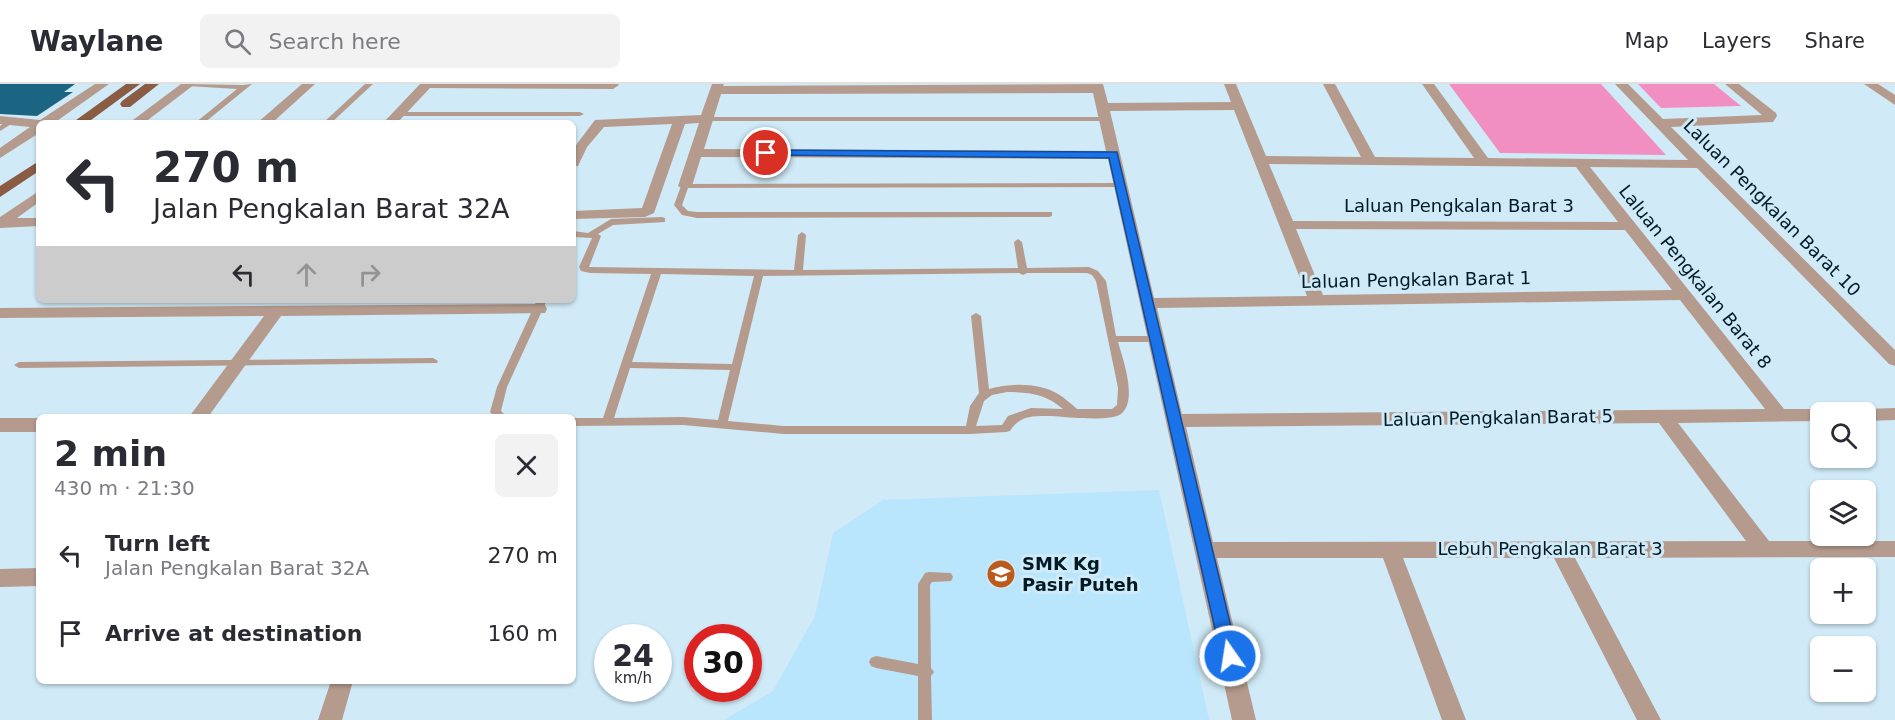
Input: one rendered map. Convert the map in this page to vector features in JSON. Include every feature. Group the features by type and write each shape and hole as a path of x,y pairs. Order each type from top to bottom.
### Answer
{"main road":[{"path":"103,120 153,84"},
{"path":"83,120 131,86"},
{"path":"0,178 36,153"},
{"path":"0,193 36,167"}],"street":[{"path":"140,120 188,84"},
{"path":"267,120 309,84"},
{"path":"395,118 427,84 613,85"},
{"path":"1230,84 1263,160 1318,302"},
{"path":"1329,84 1370,161"},
{"path":"1428,84 1485,163"},
{"name":"Laluan Pengkalan Barat 10","path":"1621,84 1895,360"},
{"path":"1660,123 1768,119 1771,116 1731,84"},
{"path":"1870,84 1895,101"},
{"path":"50,120 101,86 131,86"},
{"path":"685,186 717,87 1097,86 1244,720"},
{"path":"1103,113 1239,106"},
{"path":"576,157 581,146 600,123 707,119"},
{"path":"576,215 645,213 649,210 680,120"},
{"path":"6,121 36,125"},
{"path":"0,154 36,127"},
{"path":"696,153 1113,155"},
{"path":"1263,160 1700,164"},
{"name":"Laluan Pengkalan Barat 8","path":"1580,163 1780,416"},
{"path":"1,223 36,197"},
{"path":"1,223 36,222"},
{"name":"Laluan Pengkalan Barat 3","path":"1288,225 1630,226"},
{"name":"Laluan Pengkalan Barat 1","path":"1148,303 1686,295"},
{"path":"0,313 276,311 540,304"},
{"path":"200,414 276,311"},
{"path":"1876,415 1895,414"},
{"name":"Laluan Pengkalan Barat 5","path":"1175,421 1810,415"},
{"path":"1664,417 1763,549"},
{"path":"0,425 36,425"},
{"path":"1560,549 1649,720"},
{"name":"Lebuh Pengkalan Barat 3","path":"1205,550 1895,549"},
{"path":"1390,550 1454,720"},
{"path":"0,578 36,577"},
{"path":"330,720 341,684"}],"lane":[{"path":"188,84 246,86"},
{"path":"330,120 369,84"},
{"path":"203,120 246,86"},
{"path":"707,119 1103,113"},
{"path":"395,118 580,114"},
{"path":"0,129 6,121"},
{"path":"1050,214 697,215 685,213 678,205 685,186 1120,185"},
{"path":"591,234 611,222 662,220"},
{"path":"576,234 597,236 584,269 759,273 1089,270 1095,273 1101,281 1112,339 1124,384 1122,405 1118,411 1108,414 1030,412 1012,419 1006,428 1001,429 784,430 722,424 608,420 576,422"},
{"path":"798,273 802,235"},
{"path":"1018,242 1023,272"},
{"path":"608,420 657,271"},
{"path":"722,424 759,273"},
{"path":"498,414 495,412 502,387 540,304"},
{"path":"976,316 984,395"},
{"path":"1112,339 1156,339"},
{"path":"19,365 433,361"},
{"path":"626,365 736,368"},
{"path":"970,430 976,404 984,395 1002,390 1038,390 1052,395 1074,413"},
{"path":"925,720 927,672 924,584 929,577 947,577"},
{"path":"876,662 927,672"}],"shaded area":[{"path":"1449,84 1601,84 1666,155 1500,153"},
{"path":"1638,84 1714,84 1741,106 1661,108"},
{"name":"SMK Kg Pasir Puteh","path":"1159,490 1209,720 724,720 754,702 762,702 762,698 773,691 815,616 833,533 883,500"}],"building":[{"path":"0,84 75,84 64,92 73,92 37,116 0,114"}],"place":[{"name":"SMK Kg Pasir Puteh","path":"1001,574"}],"route":[{"path":"766,153 1113,155 1230,656"}]}
